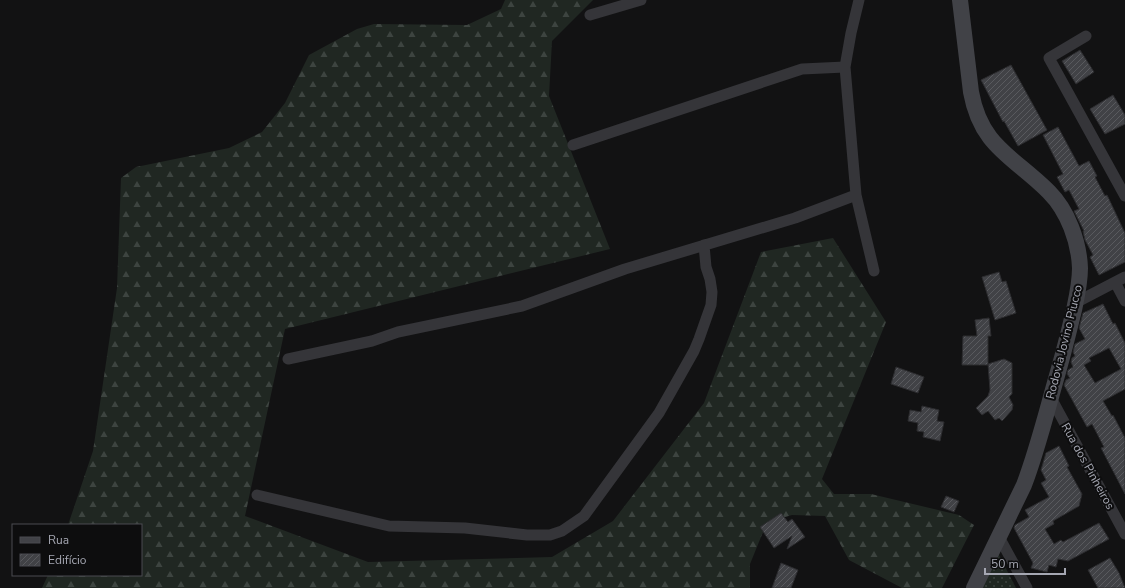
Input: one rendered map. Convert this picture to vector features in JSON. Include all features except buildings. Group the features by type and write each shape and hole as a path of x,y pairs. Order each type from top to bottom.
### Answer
{"main road":[{"name":"Rodovia Jovino Piucco","path":"960,0 970,92 977,116 984,129 997,146 1048,191 1060,205 1075,240 1079,254 1080,277 1066,342 1030,468 1024,485 974,588"}],"street":[{"path":"590,15 641,0"},
{"path":"859,0 850,33 845,67 856,195 874,271"},
{"path":"1086,36 1049,58 1125,196"},
{"path":"573,145 802,69 845,67"},
{"path":"288,359 372,341 398,332 522,306 625,269 795,218 856,195"},
{"path":"258,495 389,526 465,528 526,535 550,535 562,531 584,516 659,413 694,351 711,305 712,292 706,267 704,245"},
{"path":"1075,302 1125,276"},
{"path":"1114,282 1125,301"},
{"name":"Rua dos Pinheiros","path":"1051,398 1125,534"},
{"path":"999,537 1027,588"}],"green space":[{"path":"505,0 593,0 552,41 549,96 610,249 285,329 245,516 368,562 552,557 613,521 704,403 761,252 833,238 886,322 822,479 834,494 871,494 959,515 974,525 942,588 902,588 849,560 825,516 792,515 775,520 763,532 750,564 750,588 42,588 48,576 142,576 142,524 68,524 93,451 117,288 121,178 136,167 229,148 262,132 285,103 309,55 357,29 374,24 467,25 501,9"},
{"path":"998,553 1016,588 980,588"}]}
